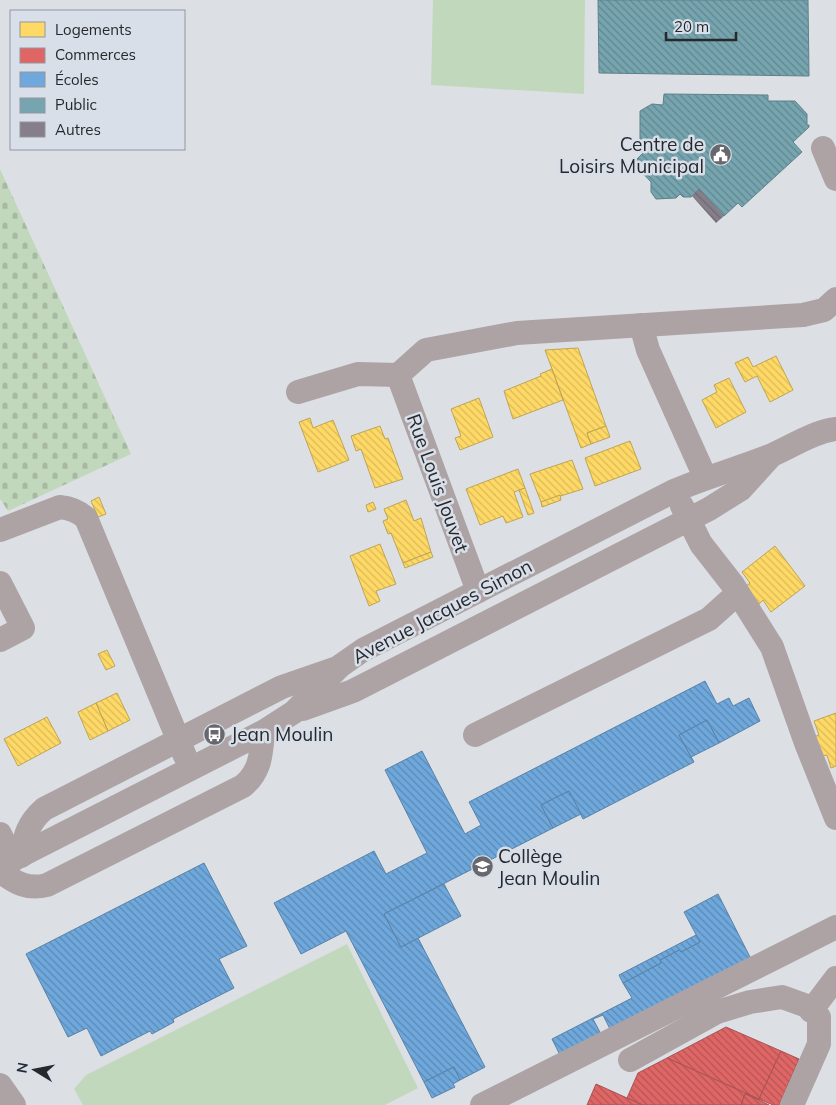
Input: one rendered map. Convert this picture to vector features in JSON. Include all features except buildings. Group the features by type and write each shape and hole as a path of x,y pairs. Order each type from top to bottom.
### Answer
{"street":[{"path":"824,148 836,179"},
{"path":"298,392 358,374 398,375 426,350 517,333 803,315 824,310 836,299"},
{"path":"641,325 648,350 705,478"},
{"name":"Rue Louis Jouvet","path":"398,375 478,591"},
{"name":"Avenue Jacques Simon","path":"8,863 263,732 294,712 340,666 363,650 674,491 771,455 832,426"},
{"path":"294,712 353,691 689,520 741,489 771,455"},
{"path":"674,491 701,544 738,594 772,646 806,743 836,818"},
{"path":"0,530 60,507 69,507 78,511 86,518 190,769"},
{"path":"527,602 550,554"},
{"path":"0,584 23,628 0,640"},
{"path":"474,735 709,619 738,594"},
{"path":"8,863 33,819 44,809 282,688 340,666"},
{"path":"0,834 8,863 10,880 28,887 37,888 47,885 243,786 252,779 257,768 263,732"},
{"path":"482,1105 836,927"},
{"path":"812,1010 836,978"},
{"path":"630,1060 718,1012 750,1002 782,997 807,1006 819,1017 819,1044 792,1105"},
{"path":"0,1085 14,1105"}],"green space":[{"path":"433,0 585,0 584,94 431,85"},
{"path":"0,169 131,454 8,511 0,500"},
{"path":"347,944 418,1088 385,1105 83,1105 74,1089 86,1075"}],"place":[{"name":"Centre de Loisirs Municipal","path":"720,155"},
{"name":"Jean Moulin","path":"215,734"},
{"name":"Collège Jean Moulin","path":"482,867"}]}
